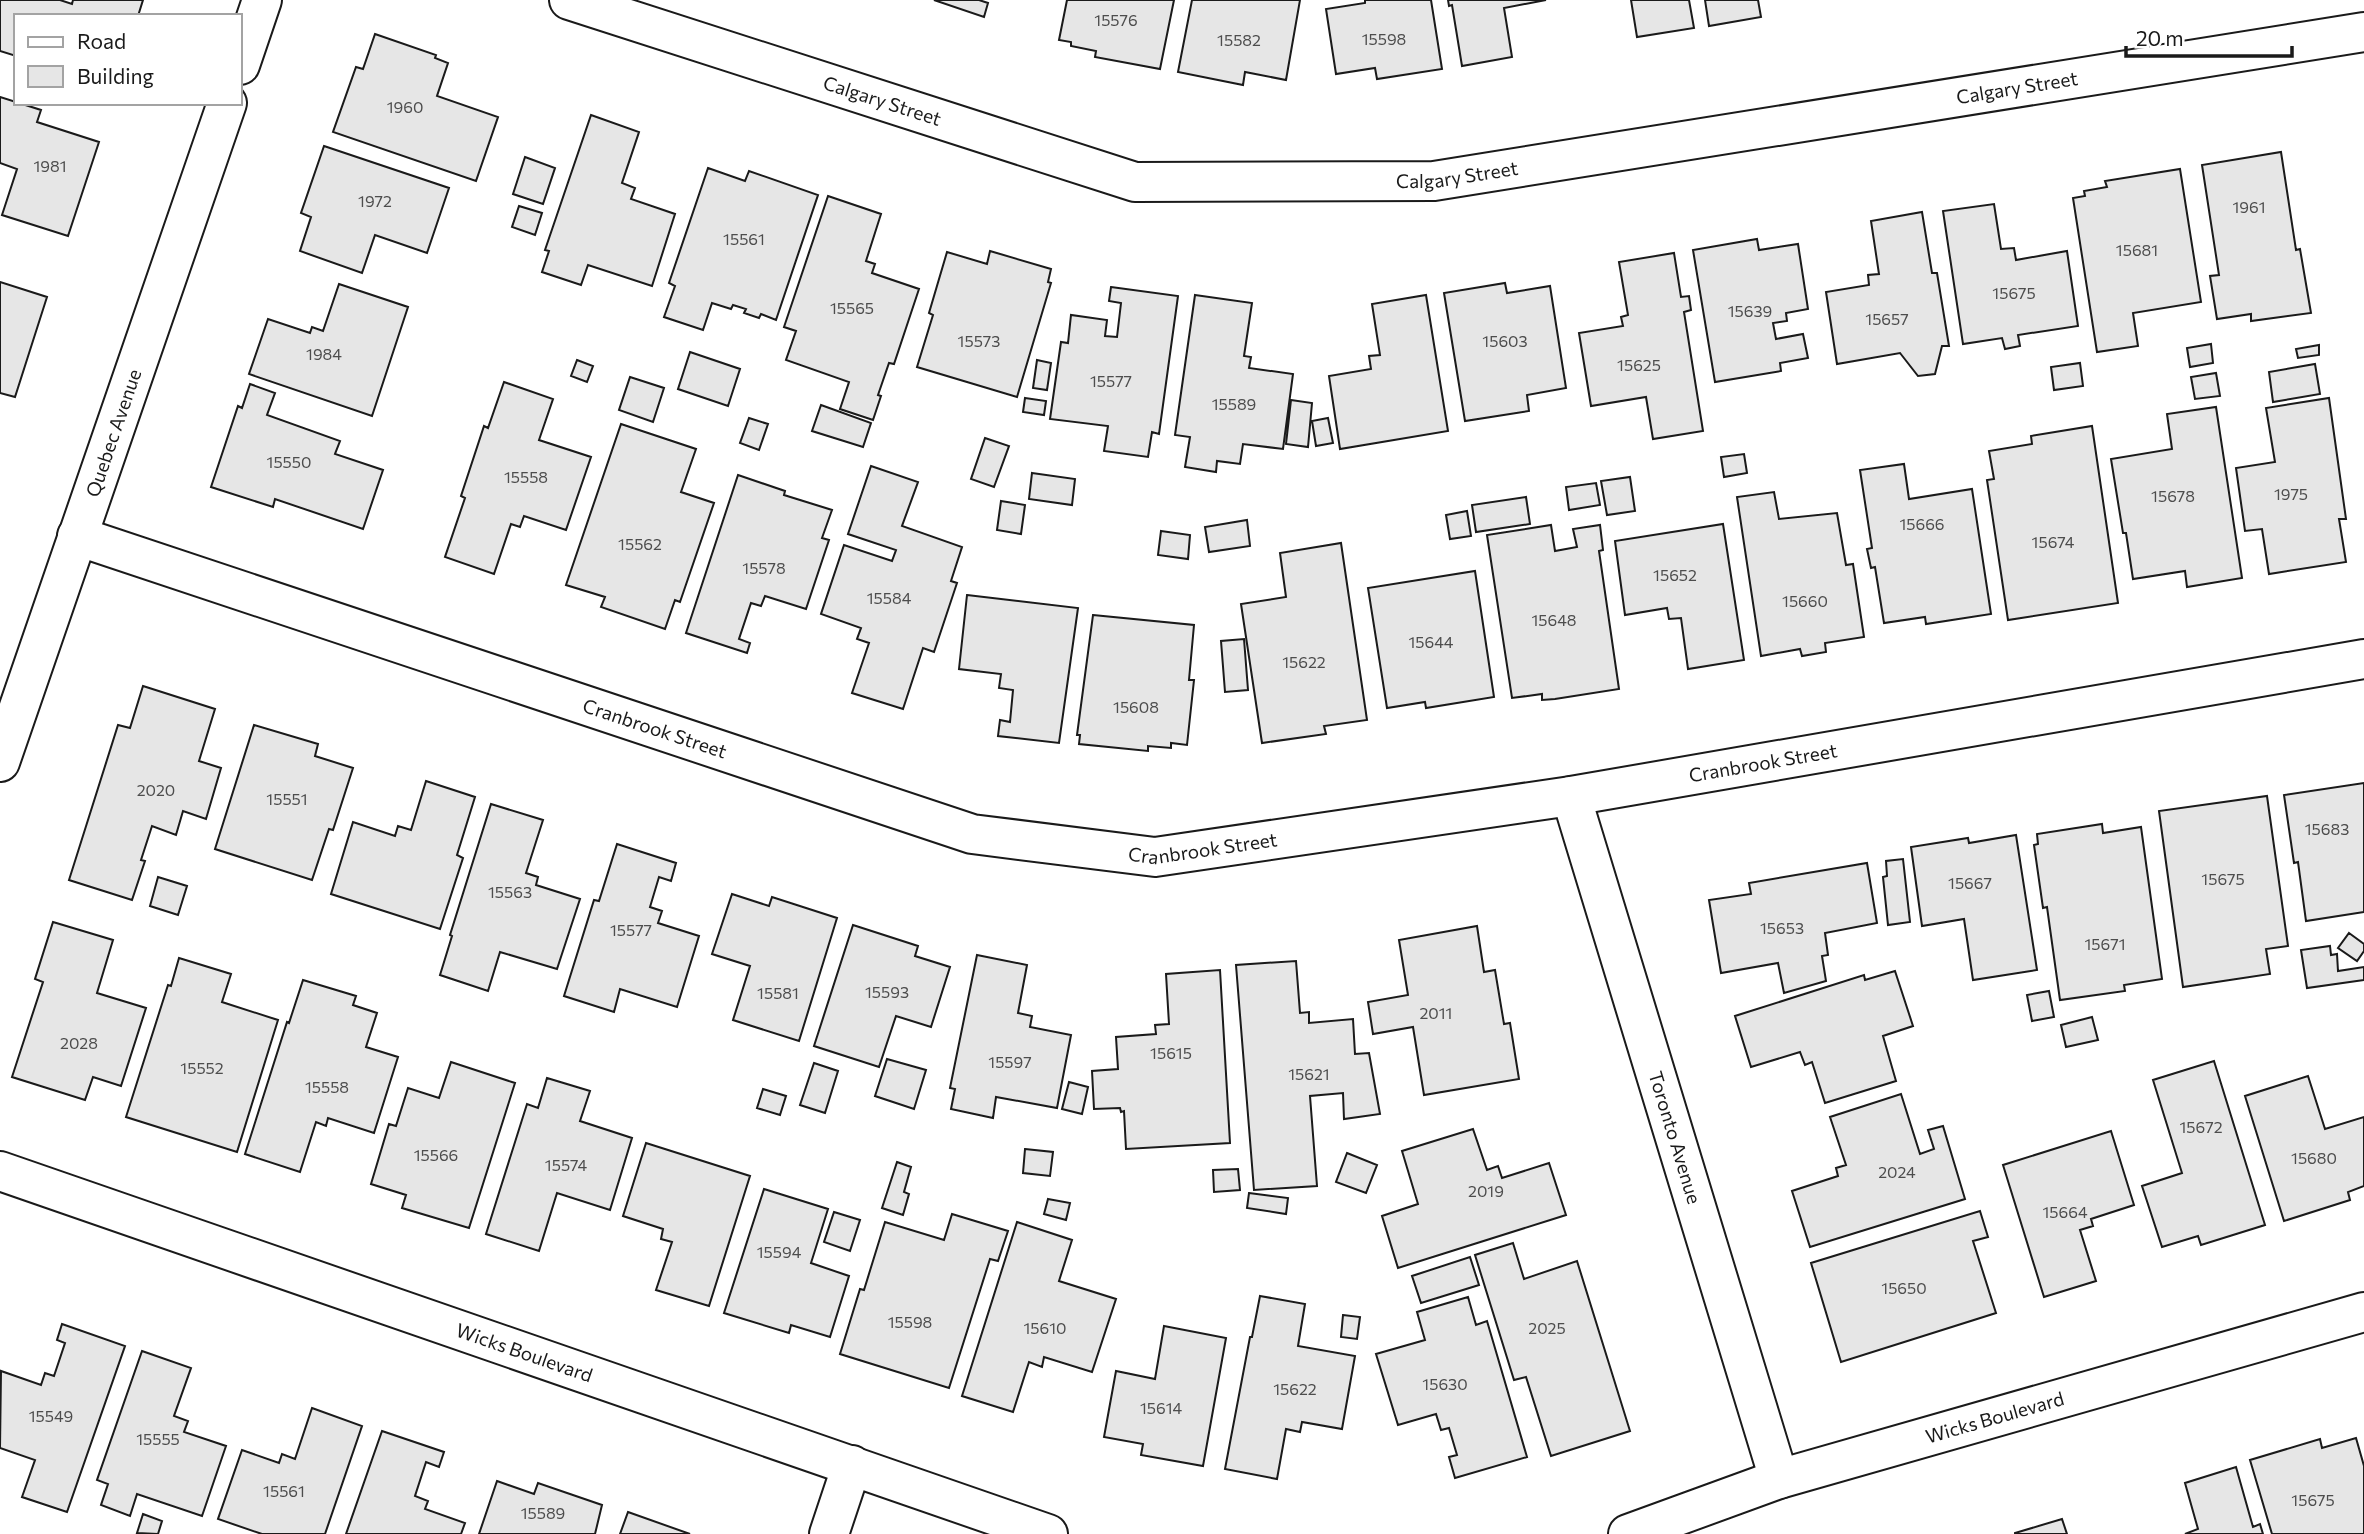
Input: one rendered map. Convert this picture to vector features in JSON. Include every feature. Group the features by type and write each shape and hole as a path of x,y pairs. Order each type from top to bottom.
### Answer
{"street":[{"path":"242,59 262,0"},
{"name":"Calgary Street","path":"569,0 1136,182 1434,181 2364,32"},
{"name":"Quebec Avenue","path":"0,762 226,105"},
{"name":"Cranbrook Street","path":"78,536 972,834 1155,857 1571,796 2364,659"},
{"name":"Toronto Avenue","path":"1571,796 1779,1479"},
{"name":"Wicks Boulevard","path":"0,1171 1048,1534"},
{"name":"Wicks Boulevard","path":"1628,1534 1779,1479 2364,1312"},
{"path":"829,1534 852,1465"}],"building":[{"path":"0,0 60,0 72,4 73,0 143,0 139,14 14,14 14,55 0,51"},
{"path":"934,0 979,0 988,3 984,17"},
{"path":"1067,0 1174,0 1160,69 1095,57 1096,51 1071,46 1071,42 1059,40"},
{"path":"1192,0 1300,0 1286,80 1245,72 1243,85 1178,72"},
{"path":"1365,0 1431,0 1442,69 1377,79 1375,68 1336,74 1326,9 1365,3"},
{"path":"1448,0 1546,0 1504,8 1512,57 1462,66 1452,5 1449,6"},
{"path":"1631,0 1689,0 1694,28 1637,37"},
{"path":"1705,0 1758,0 1761,17 1709,26"},
{"path":"375,34 436,55 435,58 448,63 437,96 498,117 476,181 333,132 356,67 363,69"},
{"path":"0,97 14,101 14,105 41,110 37,122 99,142 68,236 2,215 17,169 0,163"},
{"path":"591,115 639,132 622,183 635,188 631,199 675,214 652,286 588,265 581,285 542,272 549,251 545,250"},
{"path":"324,146 449,188 427,253 375,235 362,273 300,251 311,217 301,213"},
{"path":"2281,152 2296,250 2300,249 2311,313 2251,321 2251,314 2217,319 2210,276 2219,275 2202,165"},
{"path":"525,157 555,168 543,204 513,194"},
{"path":"708,168 745,181 749,171 818,195 776,320 761,314 759,318 744,313 746,309 733,305 731,309 712,303 703,330 664,317 675,286 669,283"},
{"path":"2180,169 2201,302 2133,313 2138,346 2097,352 2073,198 2085,196 2084,191 2107,187 2105,181"},
{"path":"828,196 881,214 866,261 875,264 872,273 919,289 894,364 889,363 873,420 840,409 849,382 786,360 796,331 784,327"},
{"path":"1994,204 2001,249 2014,248 2016,260 2067,251 2078,326 2018,335 2020,346 2005,349 2002,338 1963,344 1943,211"},
{"path":"519,206 542,213 535,235 512,227"},
{"path":"1922,212 1932,273 1937,273 1949,346 1942,346 1935,374 1918,376 1900,353 1837,364 1826,292 1869,285 1868,275 1879,274 1871,221"},
{"path":"1757,239 1759,250 1798,244 1808,309 1786,313 1787,321 1773,323 1776,339 1803,334 1808,358 1780,363 1781,371 1715,382 1693,250"},
{"path":"990,251 1051,269 1048,282 1051,283 1017,397 917,367 933,315 929,313 947,252 987,264"},
{"path":"1674,253 1681,297 1689,296 1691,310 1684,312 1703,431 1653,439 1646,397 1591,406 1579,333 1623,326 1621,317 1628,315 1619,262"},
{"path":"0,282 47,297 15,397 0,393"},
{"path":"1505,283 1507,293 1550,286 1566,388 1527,395 1529,411 1465,421 1444,293"},
{"path":"339,284 408,307 372,416 249,374 268,319 310,333 312,327 323,331"},
{"path":"1111,287 1178,296 1159,434 1152,432 1148,457 1104,451 1108,426 1050,419 1061,342 1068,343 1071,315 1107,320 1105,336 1117,337 1121,303 1109,301"},
{"path":"1195,295 1252,303 1244,356 1251,357 1249,368 1293,374 1283,449 1243,444 1240,464 1217,461 1216,472 1185,467 1190,437 1175,435"},
{"path":"1426,295 1448,431 1340,449 1329,376 1371,369 1369,356 1380,355 1372,304"},
{"path":"2211,344 2213,363 2190,367 2187,348"},
{"path":"2319,345 2319,355 2298,358 2296,349"},
{"path":"690,352 740,369 728,406 678,389"},
{"path":"577,360 593,366 587,382 571,376"},
{"path":"1037,360 1051,363 1047,390 1033,388"},
{"path":"2080,363 2083,386 2054,390 2051,367"},
{"path":"2315,364 2320,394 2273,402 2269,372"},
{"path":"2216,373 2220,396 2195,399 2191,377"},
{"path":"630,377 664,388 653,422 619,410"},
{"path":"504,382 553,399 539,440 591,457 566,530 524,516 520,527 511,524 494,574 445,557 465,498 461,496 484,426 488,428"},
{"path":"250,384 275,393 267,415 340,441 335,454 383,470 363,529 275,499 273,507 211,487 238,406 242,408"},
{"path":"1025,398 1046,401 1044,415 1023,412"},
{"path":"2329,398 2346,519 2339,519 2346,562 2269,574 2262,529 2245,531 2236,468 2275,462 2266,408"},
{"path":"1291,400 1312,403 1308,447 1286,444"},
{"path":"821,405 871,423 863,447 812,431"},
{"path":"2216,407 2242,578 2187,587 2185,571 2133,579 2111,459 2172,449 2167,414"},
{"path":"749,418 768,424 759,450 740,443"},
{"path":"1328,418 1333,443 1316,446 1312,421"},
{"path":"621,424 696,449 681,492 714,503 680,602 675,600 665,629 601,607 605,597 566,585"},
{"path":"2092,426 2118,603 2008,620 1987,480 1994,479 1989,451 2032,444 2031,436"},
{"path":"985,438 1009,446 994,487 971,479"},
{"path":"1744,454 1747,473 1724,477 1721,457"},
{"path":"1904,464 1909,499 1972,489 1991,614 1926,624 1925,617 1884,623 1875,567 1871,568 1867,549 1872,548 1860,470"},
{"path":"871,466 918,482 902,526 962,547 951,581 957,583 934,652 923,648 903,709 852,693 869,643 857,639 861,628 821,614 844,545 892,561 896,550 848,534"},
{"path":"1032,473 1075,479 1072,505 1029,499"},
{"path":"738,475 785,491 784,495 832,510 822,538 829,540 806,609 765,596 761,606 751,603 739,639 750,643 747,653 686,633"},
{"path":"1630,477 1635,511 1607,515 1601,481"},
{"path":"1596,483 1600,505 1569,510 1566,487"},
{"path":"1774,492 1779,519 1837,513 1846,565 1853,564 1864,637 1825,643 1826,652 1802,656 1800,649 1761,656 1737,497"},
{"path":"1526,497 1530,524 1476,532 1472,505"},
{"path":"1001,501 1025,505 1021,534 997,530"},
{"path":"1467,511 1471,536 1450,539 1446,515"},
{"path":"1247,520 1250,546 1209,552 1205,527"},
{"path":"1723,524 1744,660 1688,669 1681,618 1669,619 1667,608 1625,615 1615,541"},
{"path":"1551,525 1555,551 1577,547 1573,529 1600,525 1603,550 1599,551 1619,689 1555,699 1542,700 1542,694 1512,698 1487,535"},
{"path":"1161,531 1190,535 1188,559 1158,555"},
{"path":"1341,543 1367,720 1324,726 1326,734 1262,743 1241,604 1286,597 1280,553"},
{"path":"1475,571 1494,697 1426,708 1425,702 1387,708 1368,588"},
{"path":"967,595 1078,608 1059,743 998,736 1000,720 1010,722 1013,690 999,688 1001,674 959,669"},
{"path":"1093,615 1194,625 1189,680 1194,680 1187,745 1171,743 1171,748 1148,746 1148,751 1079,744 1080,735 1077,735"},
{"path":"1244,639 1248,690 1225,692 1221,641"},
{"path":"143,686 215,709 199,761 221,768 206,819 183,811 176,835 152,826 141,860 145,861 132,900 69,880 118,725 130,728"},
{"path":"254,725 318,744 315,756 353,768 333,830 329,829 312,880 215,849"},
{"path":"426,781 475,797 457,855 463,858 440,929 331,894 353,822 395,836 398,826 411,830"},
{"path":"2364,783 2364,912 2306,921 2298,862 2294,863 2284,795"},
{"path":"2267,796 2288,946 2266,949 2270,974 2183,987 2159,811"},
{"path":"491,804 543,820 526,873 538,877 536,885 580,899 557,969 500,952 488,991 440,975"},
{"path":"2102,824 2103,833 2141,827 2162,979 2124,985 2125,991 2060,1000 2047,907 2043,908 2034,845 2038,844 2037,834"},
{"path":"2016,835 2037,970 1973,980 1964,919 1922,926 1911,847 1968,838 1969,843"},
{"path":"617,844 676,863 671,881 659,877 650,907 662,911 658,923 699,936 677,1007 620,989 614,1012 564,996 594,900 599,901"},
{"path":"1903,859 1910,922 1888,925 1883,877 1887,876 1886,861"},
{"path":"1867,863 1877,923 1825,933 1828,955 1822,956 1826,981 1784,993 1778,963 1721,973 1709,900 1751,894 1749,883"},
{"path":"158,877 187,886 178,915 150,906"},
{"path":"732,894 769,906 772,897 837,918 799,1041 733,1020 750,966 712,954"},
{"path":"53,922 113,940 97,993 146,1008 121,1086 93,1077 85,1100 12,1077 43,982 35,979"},
{"path":"853,925 918,946 915,956 950,967 931,1027 896,1016 879,1067 814,1046"},
{"path":"1477,926 1484,972 1495,970 1504,1024 1510,1023 1519,1079 1424,1095 1413,1027 1373,1034 1368,1002 1408,995 1399,940"},
{"path":"2349,933 2364,944 2364,951 2357,961 2338,948"},
{"path":"2330,946 2331,955 2337,954 2338,971 2364,967 2364,980 2307,988 2301,950"},
{"path":"977,955 1027,965 1018,1013 1032,1016 1030,1027 1071,1035 1057,1108 996,1097 993,1118 951,1109 955,1089 950,1088"},
{"path":"179,958 231,974 222,1002 278,1020 237,1152 126,1117"},
{"path":"1296,961 1300,1013 1309,1012 1309,1023 1353,1019 1355,1054 1369,1053 1380,1114 1344,1119 1343,1093 1310,1096 1317,1186 1254,1190 1236,965"},
{"path":"1220,970 1230,1143 1126,1149 1124,1111 1121,1112 1120,1108 1094,1109 1092,1071 1118,1069 1116,1037 1156,1034 1155,1025 1169,1024 1166,974"},
{"path":"1895,971 1913,1026 1883,1036 1896,1081 1825,1103 1812,1062 1805,1065 1800,1052 1751,1067 1735,1016 1864,975 1865,980"},
{"path":"303,980 356,996 353,1005 377,1013 366,1047 398,1057 374,1133 328,1118 326,1126 316,1122 300,1172 245,1154"},
{"path":"2049,991 2054,1017 2032,1021 2027,995"},
{"path":"2092,1017 2098,1040 2066,1047 2061,1025"},
{"path":"887,1059 926,1070 914,1109 875,1096"},
{"path":"2214,1061 2265,1225 2201,1245 2198,1236 2162,1247 2142,1186 2182,1173 2153,1080"},
{"path":"451,1062 515,1083 469,1228 402,1208 406,1195 371,1184 389,1124 396,1126 408,1088 439,1098"},
{"path":"814,1063 838,1071 825,1113 800,1105"},
{"path":"2308,1076 2325,1129 2364,1117 2364,1186 2348,1192 2350,1200 2284,1221 2245,1096"},
{"path":"547,1078 590,1091 580,1121 632,1138 610,1210 557,1193 539,1251 486,1234 527,1104 538,1108"},
{"path":"1069,1082 1088,1087 1082,1114 1062,1109"},
{"path":"763,1089 786,1096 780,1115 757,1108"},
{"path":"1901,1094 1920,1154 1934,1149 1928,1130 1943,1126 1965,1199 1810,1247 1792,1191 1838,1176 1836,1168 1846,1165 1830,1117"},
{"path":"1473,1129 1487,1170 1498,1166 1502,1178 1549,1163 1566,1215 1398,1268 1382,1216 1418,1204 1402,1151"},
{"path":"2111,1131 2134,1205 2091,1219 2093,1226 2080,1230 2096,1281 2044,1297 2003,1165"},
{"path":"646,1143 750,1176 709,1306 656,1290 672,1242 661,1239 663,1229 623,1216"},
{"path":"1025,1149 1053,1152 1050,1176 1023,1173"},
{"path":"1347,1153 1377,1165 1366,1193 1336,1182"},
{"path":"897,1162 911,1167 904,1192 909,1194 903,1215 882,1208"},
{"path":"1238,1169 1240,1190 1214,1192 1213,1170"},
{"path":"764,1189 828,1209 811,1263 849,1276 830,1337 791,1325 789,1333 724,1313"},
{"path":"1249,1193 1288,1198 1286,1214 1247,1208"},
{"path":"1048,1199 1070,1203 1066,1220 1044,1214"},
{"path":"1980,1211 1988,1237 1973,1241 1996,1313 1841,1362 1811,1263"},
{"path":"834,1212 860,1220 850,1251 824,1242"},
{"path":"952,1214 1008,1231 998,1261 990,1259 949,1388 840,1354 885,1222 944,1240"},
{"path":"1017,1222 1072,1240 1059,1281 1116,1299 1092,1372 1044,1357 1042,1367 1029,1362 1013,1412 962,1396"},
{"path":"1513,1243 1524,1279 1577,1261 1630,1431 1551,1456 1526,1377 1514,1380 1475,1255"},
{"path":"1470,1257 1479,1285 1421,1303 1412,1276"},
{"path":"1260,1296 1305,1304 1298,1346 1355,1356 1342,1429 1302,1422 1300,1432 1286,1429 1277,1479 1225,1469"},
{"path":"1468,1297 1476,1325 1487,1321 1527,1457 1455,1478 1449,1457 1457,1455 1449,1428 1441,1430 1436,1414 1398,1425 1376,1354 1425,1340 1417,1312"},
{"path":"1343,1315 1360,1317 1357,1339 1341,1337"},
{"path":"62,1324 125,1346 67,1512 22,1497 35,1460 0,1448 1,1371 41,1385 45,1373 54,1376 65,1343 57,1340"},
{"path":"1164,1326 1226,1338 1203,1466 1141,1455 1143,1444 1104,1437 1116,1371 1155,1379"},
{"path":"142,1351 191,1368 174,1416 188,1421 184,1432 226,1446 202,1516 137,1494 130,1516 101,1505 108,1484 97,1480"},
{"path":"312,1408 362,1426 325,1534 262,1534 218,1519 242,1450 279,1463 282,1454 295,1459"},
{"path":"382,1431 444,1452 439,1467 426,1462 415,1496 428,1501 425,1509 465,1523 461,1534 346,1534"},
{"path":"2356,1438 2364,1466 2364,1534 2272,1534 2250,1460 2320,1439 2322,1448"},
{"path":"2236,1467 2253,1527 2260,1524 2263,1534 2185,1534 2198,1529 2185,1483"},
{"path":"497,1481 534,1494 538,1483 602,1505 595,1534 479,1534"},
{"path":"628,1512 690,1534 620,1534"},
{"path":"143,1514 162,1521 158,1534 137,1533"},
{"path":"2062,1519 2067,1534 2015,1534 2015,1533"}]}
